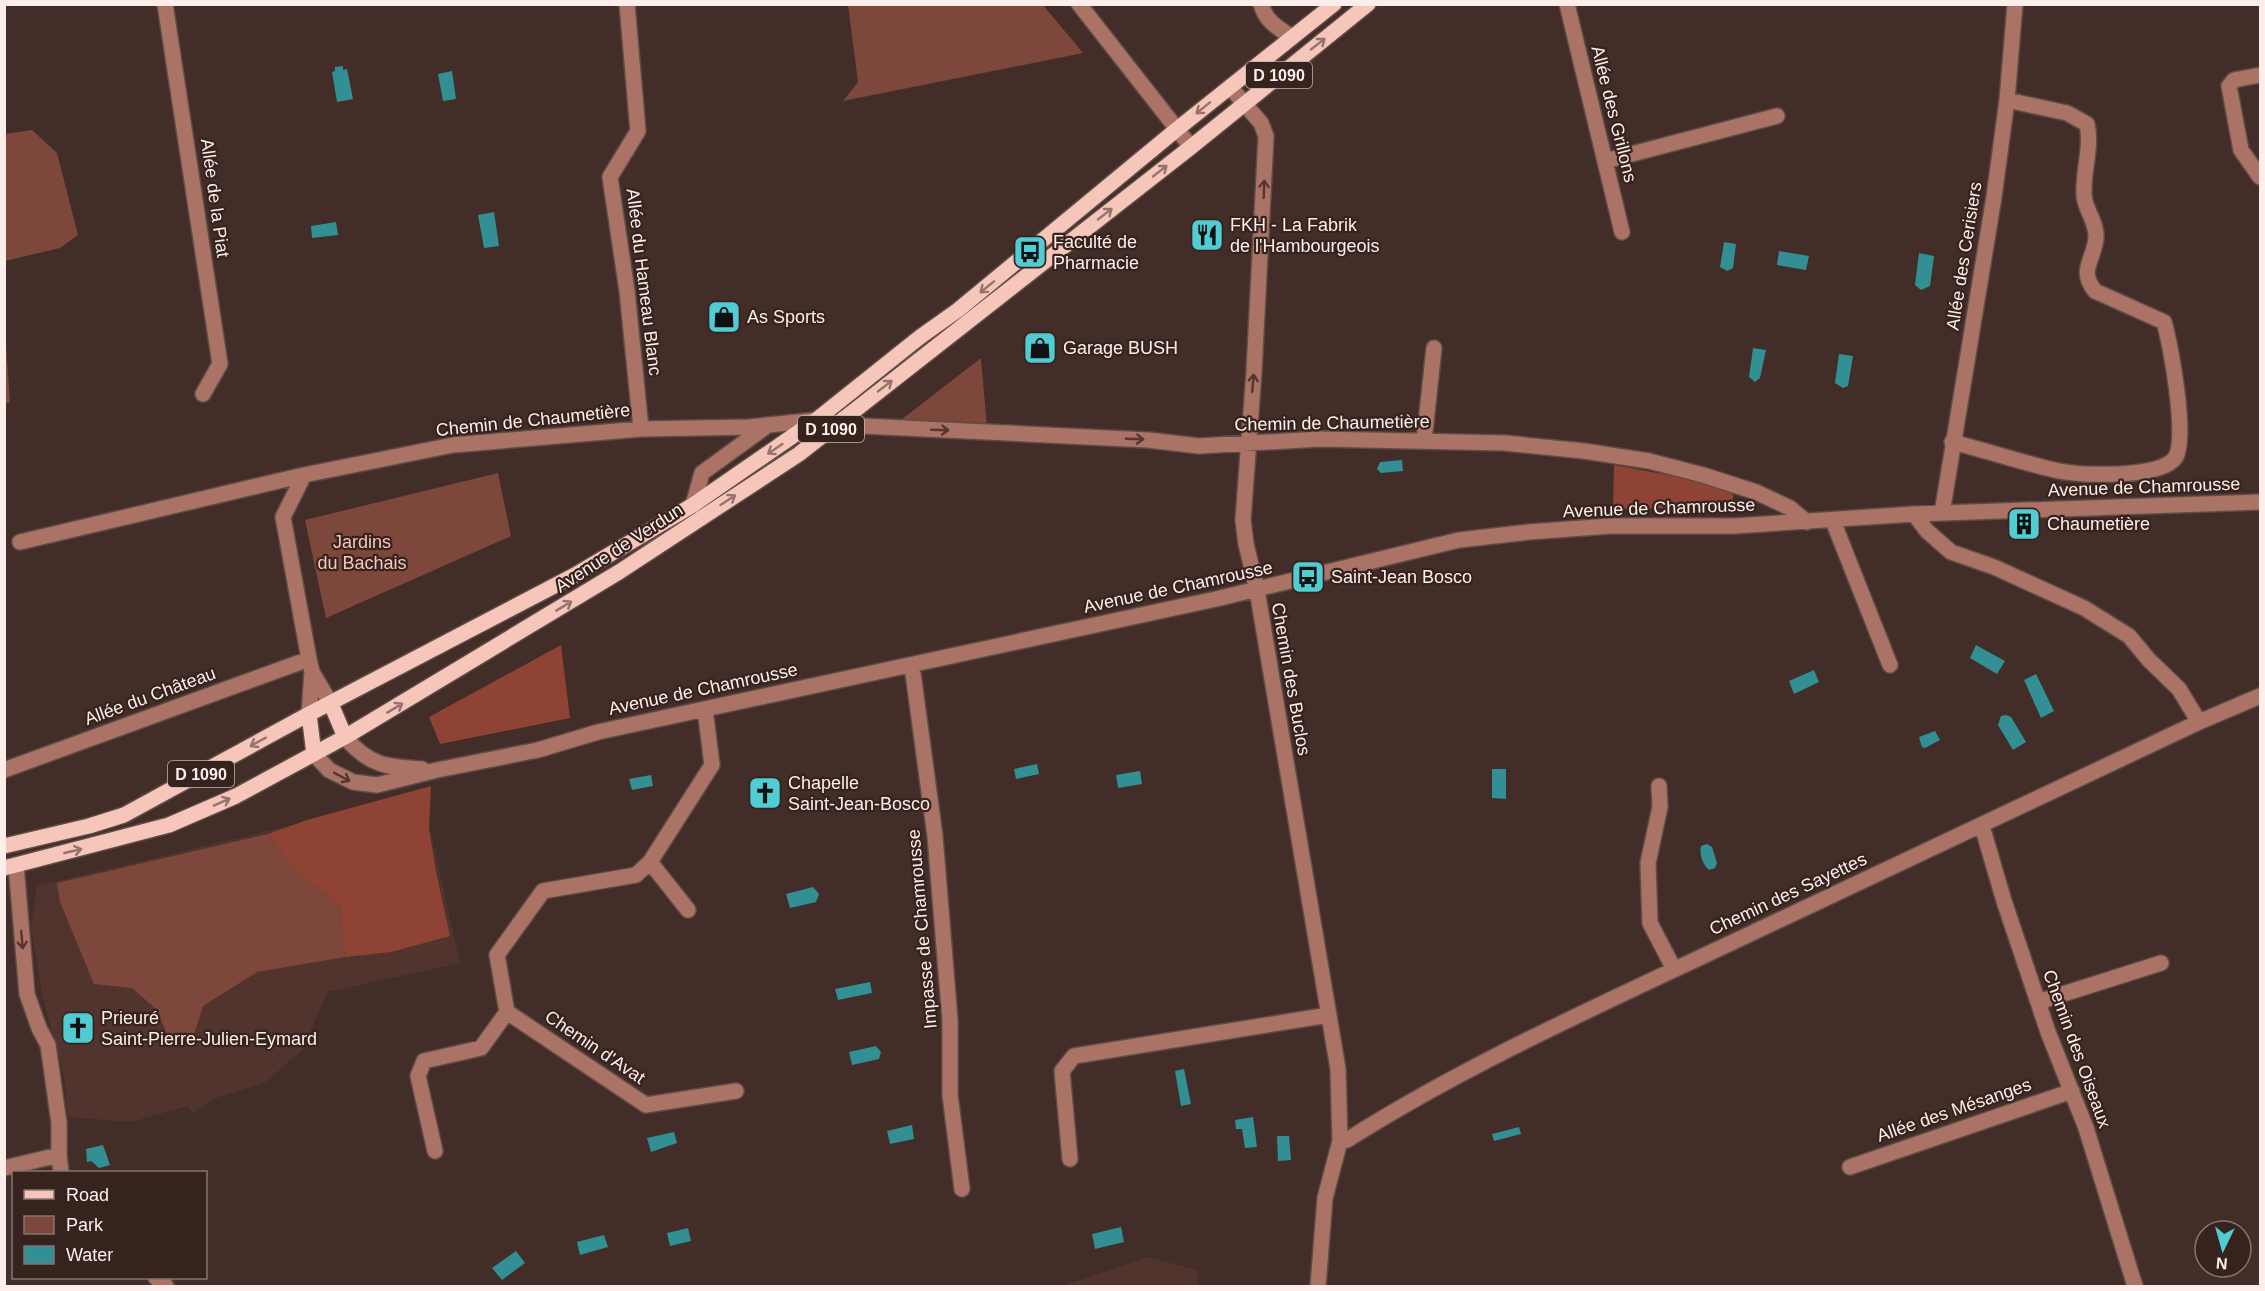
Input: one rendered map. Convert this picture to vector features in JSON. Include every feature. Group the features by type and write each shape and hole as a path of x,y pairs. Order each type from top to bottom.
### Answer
{"main road":[{"name":"Avenue de Verdun","path":"4,846 124,815 309,714 575,576 693,505 816,420 920,337 958,310 1176,130 1334,4"},
{"name":"Avenue de Verdun","path":"10,866 169,825 236,796 345,737 619,572 799,454 1191,147 1368,4"},
{"path":"331,704 345,737"},
{"path":"309,714 314,754"}],"street":[{"name":"Allée de la Piat","path":"165,4 220,364 203,394"},
{"name":"Allée du Hameau Blanc","path":"627,4 638,131 610,177 627,291 641,429"},
{"path":"1079,4 1191,147"},
{"name":"Allée des Grillons","path":"1567,4 1622,232"},
{"name":"Allée des Cerisiers","path":"1942,513 1952,442 1978,298 2007,100 2015,4"},
{"path":"1262,9 1269,22 1293,37"},
{"path":"2260,75 2234,80 2229,86 2241,150 2260,177"},
{"name":"Chemin des Buclos","path":"1230,87 1261,123 1266,136 1254,372 1243,519 1338,1069 1340,1141 1325,1198 1318,1287"},
{"path":"1952,442 2059,471 2084,474 2160,469 2175,459 2180,443 2171,352 2164,322 2095,291 2088,281 2087,266 2096,241 2096,225 2084,196 2090,135 2087,124 2067,113 2007,100"},
{"path":"1605,161 1777,116"},
{"path":"1424,441 1434,348"},
{"name":"Chemin de Chaumetière","path":"844,418 863,426 1148,440 1198,446 1320,439 1505,443 1584,451 1648,461 1703,475 1756,492 1790,508 1808,522"},
{"name":"Chemin de Chaumetière","path":"20,542 304,475 453,445 641,429 749,428 816,420"},
{"path":"693,505 702,473 768,425"},
{"path":"304,475 283,517 310,666 309,714"},
{"name":"Avenue de Chamrousse","path":"314,754 329,770 353,783 377,785 437,770 538,750 598,732 1257,590 1459,540 1482,537 1610,526 1704,527 1833,521 1914,514 2260,502"},
{"path":"1914,514 1927,531 1951,552 1994,567 2084,608 2129,636 2149,660 2180,689 2199,722"},
{"path":"1833,521 1890,665"},
{"path":"310,666 331,704"},
{"name":"Allée du Château","path":"4,770 310,666"},
{"name":"Impasse de Chamrousse","path":"912,666 934,836 950,1020 950,1095 962,1189"},
{"name":"Chemin des Sayettes","path":"1340,1141 1347,1140 1404,1104 1486,1061 1674,969 1983,826 2199,722 2260,696"},
{"path":"435,1151 418,1076 424,1061 481,1048 507,1012 497,955 543,891 636,875 650,862 712,765 705,709"},
{"name":"Avenue de Chamrousse","path":"345,737 355,750 385,767 437,770"},
{"path":"1659,786 1660,807 1648,863 1650,923 1674,969"},
{"name":"Chemin des Oiseaux","path":"1983,826 2004,901 2038,1002 2086,1128 2135,1287"},
{"path":"650,862 688,910"},
{"path":"10,866 27,993 39,1028 48,1045 62,1171"},
{"path":"2038,1002 2161,963"},
{"name":"Chemin d'Avat","path":"507,1012 646,1105 735,1091"},
{"path":"1070,1159 1062,1071 1074,1056 1329,1015"},
{"name":"Allée des Mésanges","path":"1850,1167 2072,1091"},
{"path":"4,1168 59,1155"}],"shaded area":[{"path":"1614,465 1690,479 1733,494 1733,507 1613,509"},
{"path":"561,645 570,718 440,744 429,717"},
{"path":"431,786 429,829 450,936 391,952 345,957 340,906 296,871 268,834 307,820"},
{"path":"422,794 460,963 328,992 302,1050 266,1082 213,1099 193,1114 188,1106 131,1122 68,1117 64,1076 43,999 31,926 37,886"},
{"path":"1148,1257 1197,1270 1198,1286 1062,1286"}],"green space":[{"path":"848,5 1043,5 1083,53 843,101 858,82"},
{"path":"32,130 57,153 78,235 60,248 5,261 5,134"},
{"path":"4,315 10,402 5,404 4,404"},
{"path":"981,358 987,427 897,423"},
{"name":"Jardins du Bachais","path":"498,473 511,536 326,618 305,520"},
{"path":"268,834 296,871 340,906 345,957 257,972 203,1006 193,1037 172,1045 156,1009 132,988 94,984 60,902 57,883"}],"water":[{"path":"343,66 343,70 347,69 353,99 337,102 332,72 335,71 335,67"},
{"path":"452,71 456,99 443,101 438,74"},
{"path":"494,212 499,246 484,248 478,215"},
{"path":"336,222 338,235 312,238 311,226"},
{"path":"1724,242 1736,244 1733,268 1727,271 1720,267"},
{"path":"1779,251 1809,256 1806,270 1777,265"},
{"path":"1919,253 1934,256 1930,286 1921,290 1915,285"},
{"path":"1753,348 1766,350 1760,378 1755,382 1749,377"},
{"path":"1839,354 1853,356 1848,386 1843,388 1835,383"},
{"path":"1402,460 1403,471 1381,473 1377,469 1380,462"},
{"path":"1976,645 2005,661 1997,674 1970,658"},
{"path":"1814,670 1819,682 1794,694 1789,681"},
{"path":"2036,674 2054,711 2041,718 2024,680"},
{"path":"2001,716 2011,717 2026,742 2013,750 1998,725"},
{"path":"1935,731 1940,740 1925,748 1922,747 1919,737"},
{"path":"1037,764 1039,774 1016,779 1014,769"},
{"path":"1492,769 1506,769 1506,799 1492,798"},
{"path":"1140,771 1142,784 1118,788 1116,775"},
{"path":"651,775 653,786 632,790 629,779"},
{"path":"1707,844 1712,847 1717,863 1715,868 1709,870 1703,862 1701,852 1701,846"},
{"path":"813,887 819,894 816,902 790,908 786,894"},
{"path":"870,982 872,993 838,1000 835,989"},
{"path":"876,1046 881,1052 879,1059 852,1065 849,1052"},
{"path":"1184,1069 1191,1104 1181,1106 1175,1071"},
{"path":"1253,1117 1257,1147 1245,1148 1242,1129 1236,1129 1235,1120"},
{"path":"912,1125 914,1139 890,1144 887,1131"},
{"path":"1519,1127 1521,1134 1494,1141 1492,1134"},
{"path":"674,1132 677,1143 651,1152 647,1138"},
{"path":"1277,1136 1289,1136 1291,1160 1278,1161"},
{"path":"103,1145 110,1165 99,1168 91,1161 87,1162 86,1149"},
{"path":"1121,1227 1124,1242 1095,1249 1092,1234"},
{"path":"688,1228 691,1241 670,1246 667,1233"},
{"path":"604,1235 608,1247 580,1255 577,1242"},
{"path":"516,1251 525,1263 502,1280 492,1268"}],"place":[{"name":"FKH - La Fabrik de l'Hambourgeois","path":"1207,235"},
{"name":"Faculté de Pharmacie","path":"1030,252"},
{"name":"As Sports","path":"724,317"},
{"name":"Garage BUSH","path":"1040,348"},
{"name":"Chaumetière","path":"2024,524"},
{"name":"Saint-Jean Bosco","path":"1308,577"},
{"name":"Chapelle Saint-Jean-Bosco","path":"765,793"},
{"name":"Prieuré Saint-Pierre-Julien-Eymard","path":"78,1028"}]}
